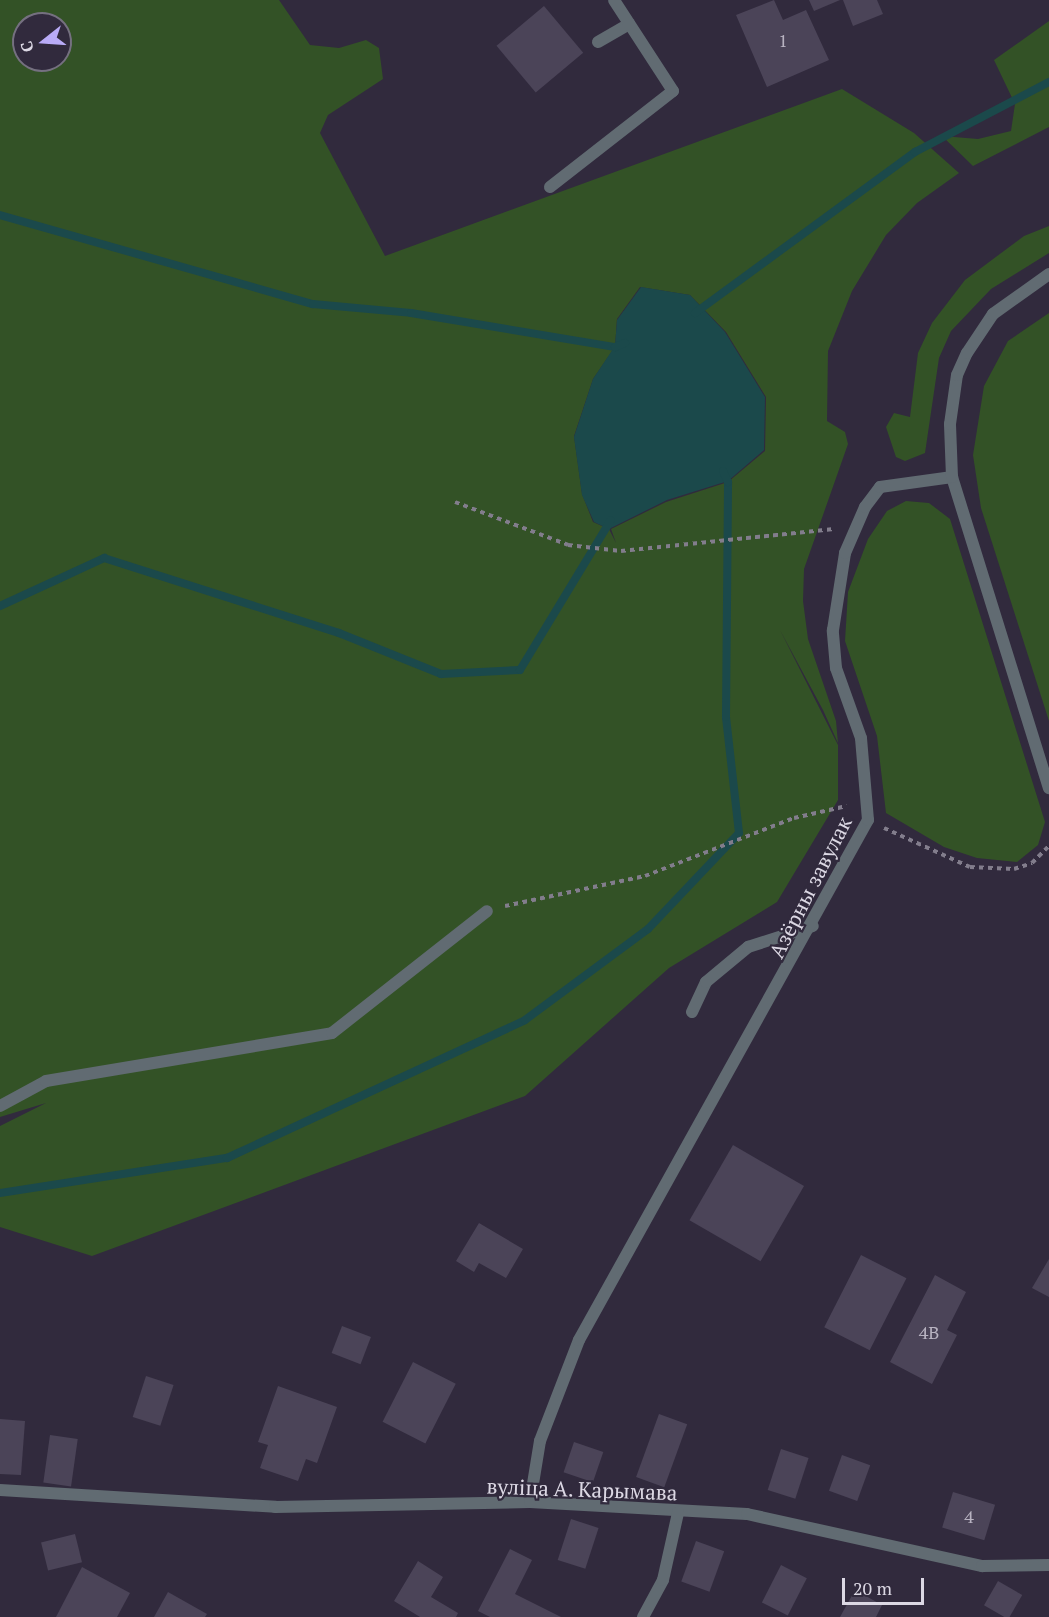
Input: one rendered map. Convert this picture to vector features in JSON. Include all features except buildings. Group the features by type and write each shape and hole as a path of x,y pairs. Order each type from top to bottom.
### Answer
{"street":[{"path":"550,187 673,91 614,0"},
{"path":"598,42 629,24"},
{"path":"1049,274 993,314 957,375 950,424 952,477 1049,788"},
{"name":"Азёрны завулак","path":"530,1502 540,1441 579,1340 813,926 868,820 861,738 837,668 833,630 836,585 855,529 880,487 952,477"},
{"path":"0,1106 46,1081 332,1033 487,911"},
{"path":"692,1012 706,982 748,947 813,926"},
{"name":"вуліца А. Карымава","path":"0,1490 276,1507 530,1502 678,1513 747,1514 982,1566 1049,1565"},
{"path":"643,1617 663,1580 678,1513"}],"path":[{"path":"455,502 568,545 621,551 855,529"},
{"path":"487,911 645,876 794,818 868,801"},
{"path":"868,820 970,867 1014,868 1032,863 1049,846"}],"green space":[{"path":"0,0 279,0 310,45 339,48 366,40 379,48 383,79 328,115 320,133 385,256 842,89 914,133 959,173 917,203 886,235 852,291 828,351 827,421 845,432 848,444 804,569 803,601 808,639 836,721 838,743 780,630 838,745 838,800 777,902 669,968 525,1096 92,1256 0,1227 0,1126 46,1103 0,1117","holes":["640,287 690,295 726,332 766,397 765,451 728,482 666,502 611,529 616,543 609,529 593,522 582,494 574,436 593,379 615,347 617,319"]},
{"path":"1049,21 1049,127 973,166 942,136 978,139 1011,131 1015,104 994,60"},
{"path":"1049,226 1049,253 991,289 951,331 939,358 925,453 905,461 896,457 886,427 894,413 910,417 918,353 932,323 965,280 1024,236"},
{"path":"1049,313 1049,721 981,508 973,455 984,386 1008,341"},
{"path":"906,501 929,503 950,519 1045,822 1038,845 1017,862 977,858 944,847 886,813 877,736 845,641 848,592 868,539 887,511"}],"shaded area":[{"path":"641,287 690,295 725,332 765,397 764,450 728,481 667,500 609,529 594,522 582,495 574,437 593,379 615,346 617,320"}],"waterway":[{"path":"695,313 915,152 1049,82"},
{"path":"0,215 313,304 411,313 615,347 625,343"},
{"path":"0,1193 227,1158 525,1020 648,929 739,833 726,717 728,482 723,471"},
{"path":"0,606 104,558 339,633 441,674 520,670 611,520"}]}
